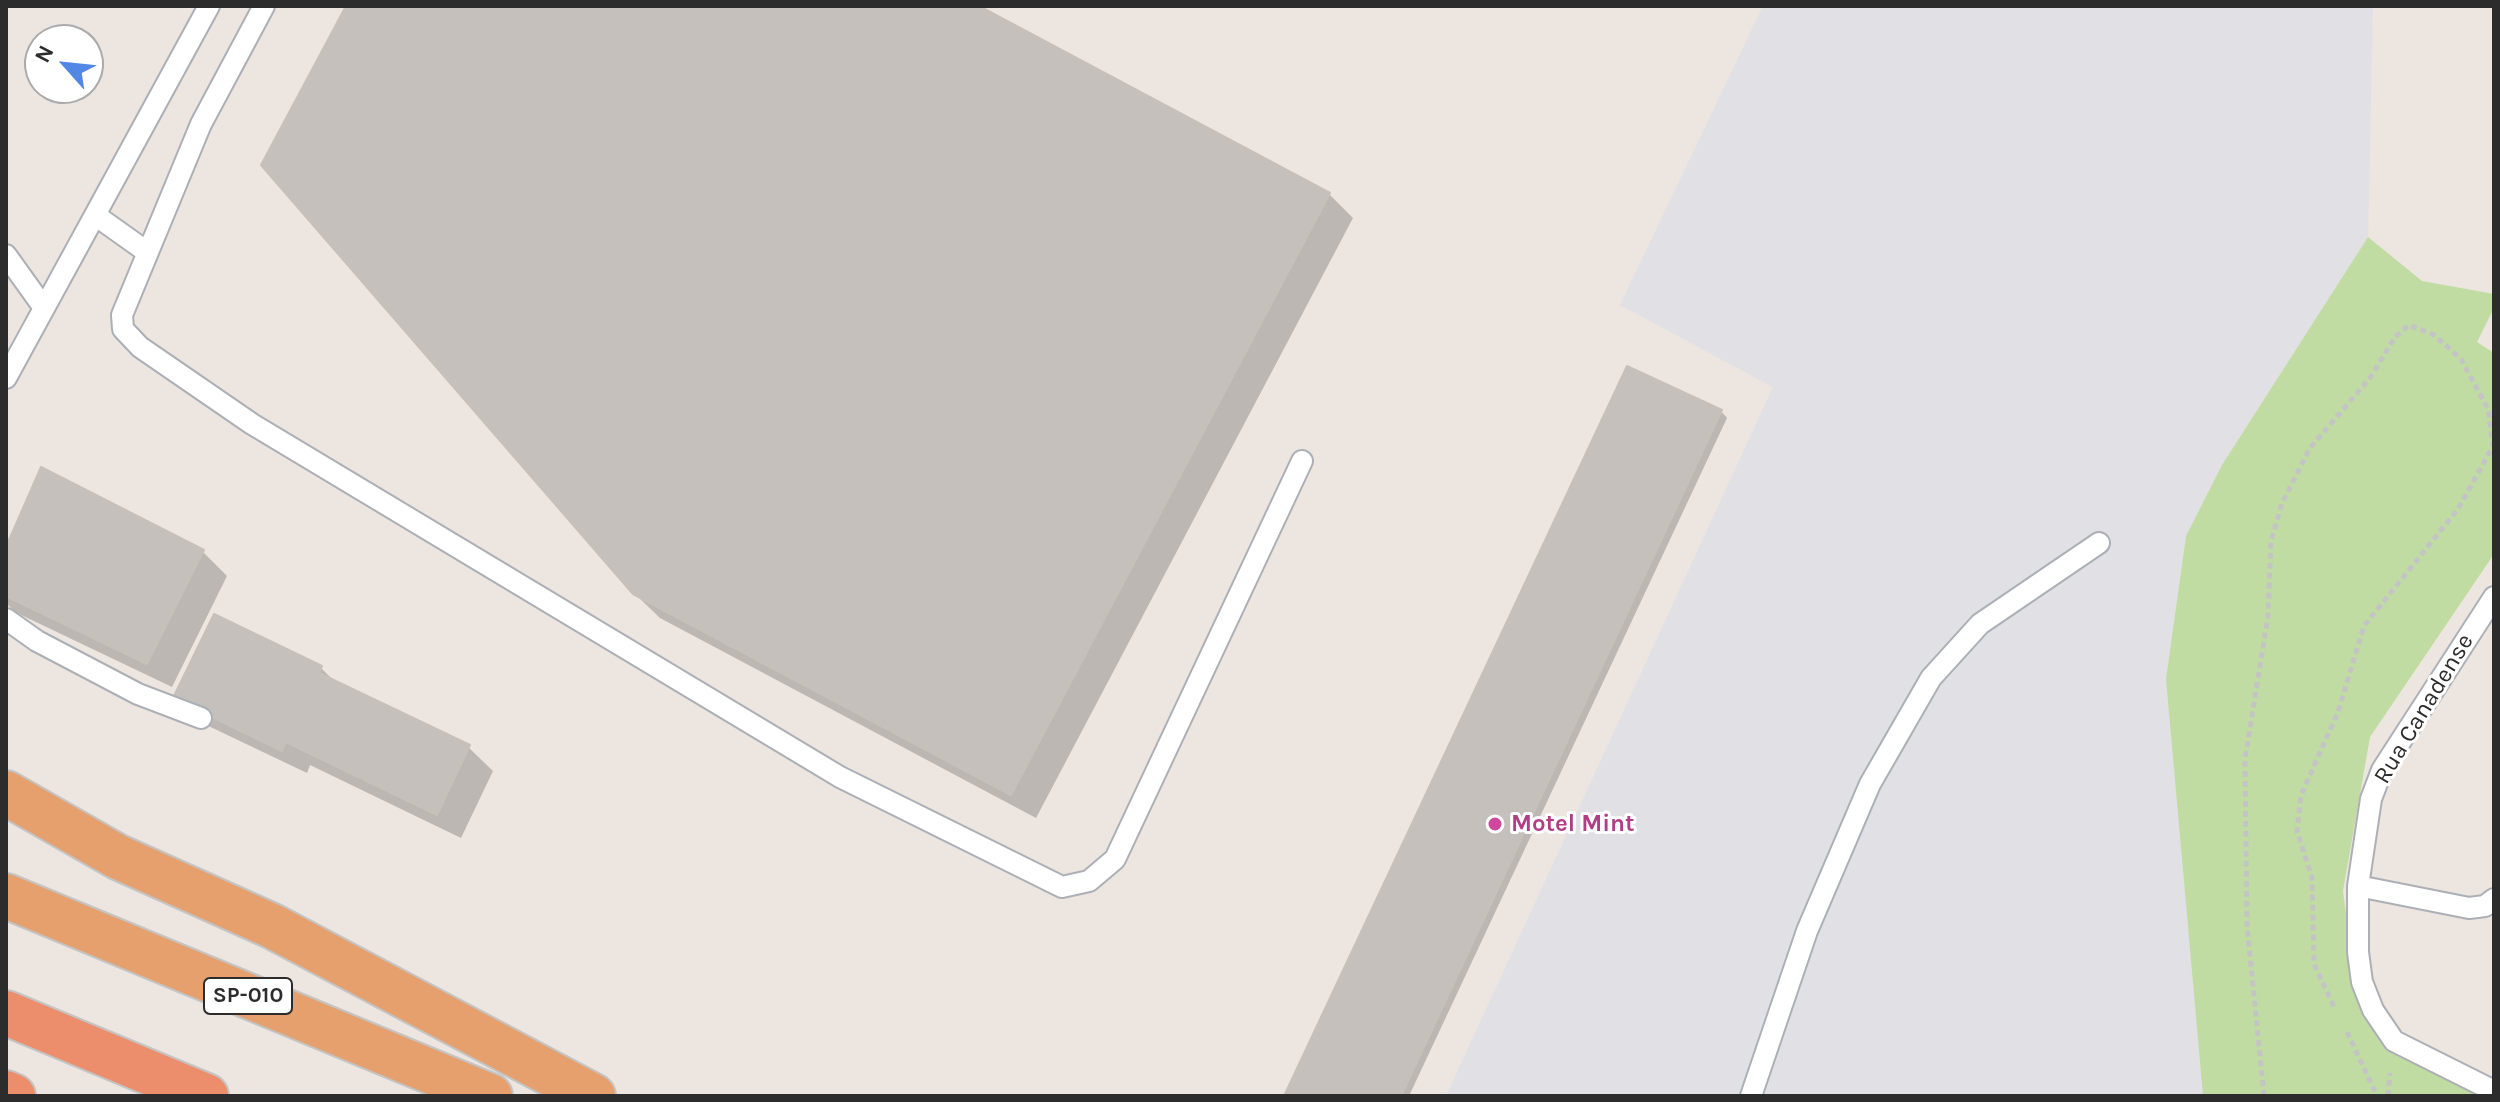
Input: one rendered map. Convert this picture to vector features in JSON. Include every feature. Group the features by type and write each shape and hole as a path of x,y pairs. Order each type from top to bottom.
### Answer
{"highway":[{"path":"6,793 118,857 272,926 593,1096"},
{"name":"SP-010","path":"6,896 490,1096"},
{"path":"6,1013 206,1096"},
{"path":"6,1093 13,1096"}],"lane":[{"path":"6,378 209,6"},
{"path":"264,6 201,124 122,315 123,329 140,347 252,424 840,777 1062,887 1089,881 1115,859 1302,461"},
{"path":"95,215 147,252"},
{"path":"6,255 44,308"},
{"path":"1751,1096 1807,931 1870,784 1931,678 1980,624 2099,543"},
{"name":"Rua Canadense","path":"2494,597 2382,770 2371,799 2358,886 2358,952 2362,982 2373,1010 2394,1041 2494,1091"},
{"path":"6,619 37,641 138,694 201,718"},
{"path":"2358,886 2469,908 2485,906 2494,899"}],"path":[{"path":"2264,1096 2247,926 2245,759 2268,616 2271,541 2282,503 2310,448 2370,378 2395,337 2409,325 2434,335 2461,359 2488,409 2494,446 2458,509 2364,626 2338,712 2301,795 2297,831 2312,878 2314,964 2339,1017"},
{"path":"2346,1030 2377,1096"}],"shaded area":[{"path":"1763,6 2373,6 2368,237 2222,465 2186,536 2166,679 2203,1096 1446,1096 1773,387 1620,305"}],"green space":[{"path":"2368,237 2422,281 2494,294 2494,308 2477,342 2494,353 2494,554 2370,737 2343,891 2355,983 2397,1056 2494,1096 2203,1096 2166,679 2186,536 2222,465"}],"building":[{"path":"346,6 979,6 1330,193 1011,795 633,594 261,165"},
{"path":"1627,366 1722,410 1401,1096 1284,1096"},
{"path":"41,467 204,550 147,664 6,596 6,547"},
{"path":"214,614 322,666 319,673 470,745 437,815 286,742 282,751 173,698"}],"place":[{"name":"Motel Mint","path":"1495,824"}]}
